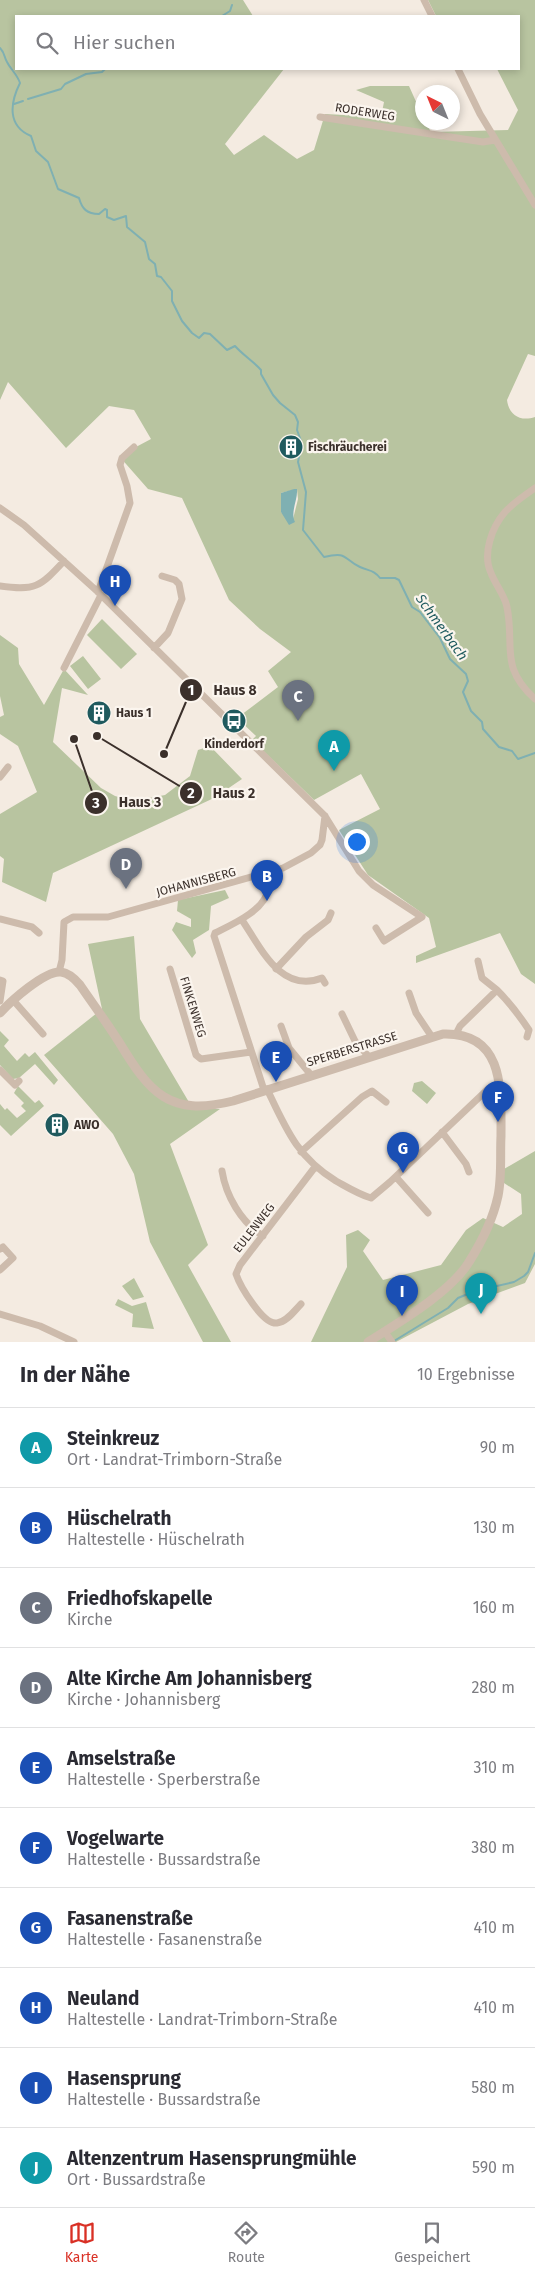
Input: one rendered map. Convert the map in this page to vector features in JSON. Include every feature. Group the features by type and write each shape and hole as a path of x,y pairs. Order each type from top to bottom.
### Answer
{"street":[{"path":"424,0 432,15"},
{"path":"459,70 495,140 534,203"},
{"name":"RODERWEG","path":"320,117 483,142 495,140"},
{"path":"64,668 99,593 130,503 120,465 122,458 134,447"},
{"path":"535,488 505,512 494,529 488,545 488,560 490,571 507,606 510,661 520,682 535,699"},
{"path":"0,508 24,525 99,593 325,816 359,871 373,885 422,917 384,941 376,928"},
{"path":"0,586 21,589 32,588 46,580 64,561"},
{"path":"154,648 168,633 182,599 179,584 175,580 162,576"},
{"path":"0,777 8,767"},
{"name":"JOHANNISBERG","path":"59,972 62,960 64,922 68,918 108,917 262,875 294,863 320,845 325,816"},
{"path":"262,875 268,894 242,920 215,932 214,936 266,1090 287,1132 301,1152 315,1167 351,1190 371,1198 396,1177 488,1089 499,1083 501,1168 498,1196 480,1244 457,1278 389,1337 368,1342"},
{"path":"276,969 306,937 328,920 331,913"},
{"path":"0,919 32,927 39,932"},
{"path":"242,920 276,969 291,979 308,982 322,978 325,983"},
{"path":"478,961 482,978 510,1003 529,1030 527,1037"},
{"name":"FINKENWEG","path":"170,969 196,1055 201,1059 252,1052"},
{"path":"0,1013 13,1000 47,976 59,972"},
{"name":"SPERBERSTRASSE","path":"59,972 72,977 80,985 143,1080 158,1093 178,1104 201,1106 233,1101 432,1037 456,1034 477,1042 494,1062 499,1083"},
{"path":"0,980 4,981 0,1000"},
{"path":"456,1034 460,1026 497,990"},
{"path":"408,994 416,1013 432,1037"},
{"path":"13,1000 43,1034"},
{"path":"342,1014 356,1041 369,1058"},
{"path":"281,1026 289,1048 311,1075"},
{"path":"0,1070 14,1085 19,1082"},
{"path":"301,1152 362,1097 372,1091 386,1102"},
{"path":"442,1132 466,1164 469,1172"},
{"name":"EULENWEG","path":"302,1304 287,1319 279,1323 272,1323 263,1315 244,1291 236,1274 240,1265 315,1167"},
{"path":"222,1171 226,1188 242,1218 253,1230 263,1236"},
{"path":"396,1177 428,1213"},
{"path":"0,1249 3,1247 13,1258 0,1270"},
{"path":"0,1314 40,1326 74,1342"}],"green space":[{"path":"0,0 243,0 252,15 15,15 15,70 283,70 225,144 234,155 264,135 297,159 314,150 325,114 381,117 384,102 356,90 370,86 409,86 415,99 415,130 430,130 431,132 508,130 518,110 498,70 520,70 520,15 436,15 428,0 535,0 535,356 528,354 507,400 510,410 516,416 525,419 535,417 535,984 521,974 500,933 416,963 416,956 436,947 429,918 368,875 339,830 380,809 361,774 314,800 252,740 256,736 237,718 278,687 268,671 291,652 260,629 229,600 182,498 148,489 119,456 151,439 134,410 109,406 66,448 8,382 0,400","holes":["297,489 298,499 293,519 281,512 281,493"]},
{"path":"102,619 137,654 121,669 87,635"},
{"path":"0,635 18,648 19,664 44,705 64,669 88,695 62,688 53,742 101,788 115,796 133,801 165,795 190,776 198,750 210,746 242,779 214,798 53,873 46,902 2,882 4,859 0,856 0,814 37,792 18,746 0,734 0,717 4,715 0,696"},
{"path":"83,656 101,679 88,689 70,666"},
{"path":"225,890 229,898 211,906 209,930 193,940 196,953 192,958 172,930 176,922 191,927 191,919 177,911 178,900"},
{"path":"134,936 140,1019 193,1109 220,1109 170,1144 208,1245 188,1265 231,1342 203,1342 150,1242 134,1174 113,1134 44,1055 102,1009 88,944"},
{"path":"0,1031 9,1040 4,1046 17,1061 25,1053 29,1057 35,1052 58,1080 54,1085 35,1064 19,1078 13,1079 0,1065"},
{"path":"422,1081 436,1093 427,1104 412,1091 414,1083"},
{"path":"18,1086 35,1103 39,1100 44,1106 11,1136 0,1125 0,1104 17,1118 26,1111 21,1106 24,1103 14,1093"},
{"path":"535,1151 535,1264 525,1283 468,1304 396,1342 311,1342 347,1267 346,1235 358,1230 370,1240 363,1251 383,1280 441,1265 466,1230 483,1218 503,1227 522,1214 521,1194 504,1183 504,1169"},
{"path":"134,1278 144,1297 133,1300 122,1286"},
{"path":"118,1299 132,1306 146,1302 154,1329 132,1327 133,1314 115,1305"}],"water":[{"path":"297,489 293,514 295,522 289,525 281,512 281,493"}],"waterway":[{"path":"224,15 230,11 232,5"},
{"name":"Schmerbach","path":"0,48 20,83 14,98 14,120 23,132 31,136 36,151 48,162 58,189 79,198 83,208 88,212 99,214 105,209 107,210 107,217 114,220 126,216 127,227 145,242 149,259 155,264 157,276 161,277 172,291 172,301 182,321 192,333 199,338 204,333 210,334 227,350 235,346 261,370 261,374 273,395 295,415 301,441 298,446 300,452 298,462 306,492 303,530 324,557 341,555 360,567 373,572 380,578 395,578 399,580 412,607 420,612 440,638 450,659 466,674 468,681 463,692 471,711 482,722 483,729 499,747 512,751 518,759 535,753"},
{"path":"28,99 61,89 65,84 86,74 102,72 104,70"},
{"path":"14,104 23,101"},
{"path":"394,1341 448,1308 458,1298 475,1291 514,1282 524,1276 528,1272 535,1253"}],"place":[{"name":"Fischräucherei","path":"291,447"},
{"name":"Neuland","path":"115,606"},
{"name":"Haus 1","path":"99,713"},
{"name":"Kinderdorf","path":"234,721"},
{"name":"Friedhofskapelle","path":"298,721"},
{"name":"Haus 2","path":"97,736"},
{"name":"Haus 3","path":"74,739"},
{"name":"Haus 8","path":"164,754"},
{"name":"Steinkreuz","path":"334,771"},
{"name":"Alte Kirche Am Johannisberg","path":"126,889"},
{"name":"Hüschelrath","path":"267,901"},
{"name":"Amselstraße","path":"276,1082"},
{"name":"Vogelwarte","path":"498,1122"},
{"name":"AWO","path":"57,1125"},
{"name":"Fasanenstraße","path":"403,1173"},
{"name":"Altenzentrum Hasensprungmühle","path":"481,1314"},
{"name":"Hasensprung","path":"402,1316"}]}
